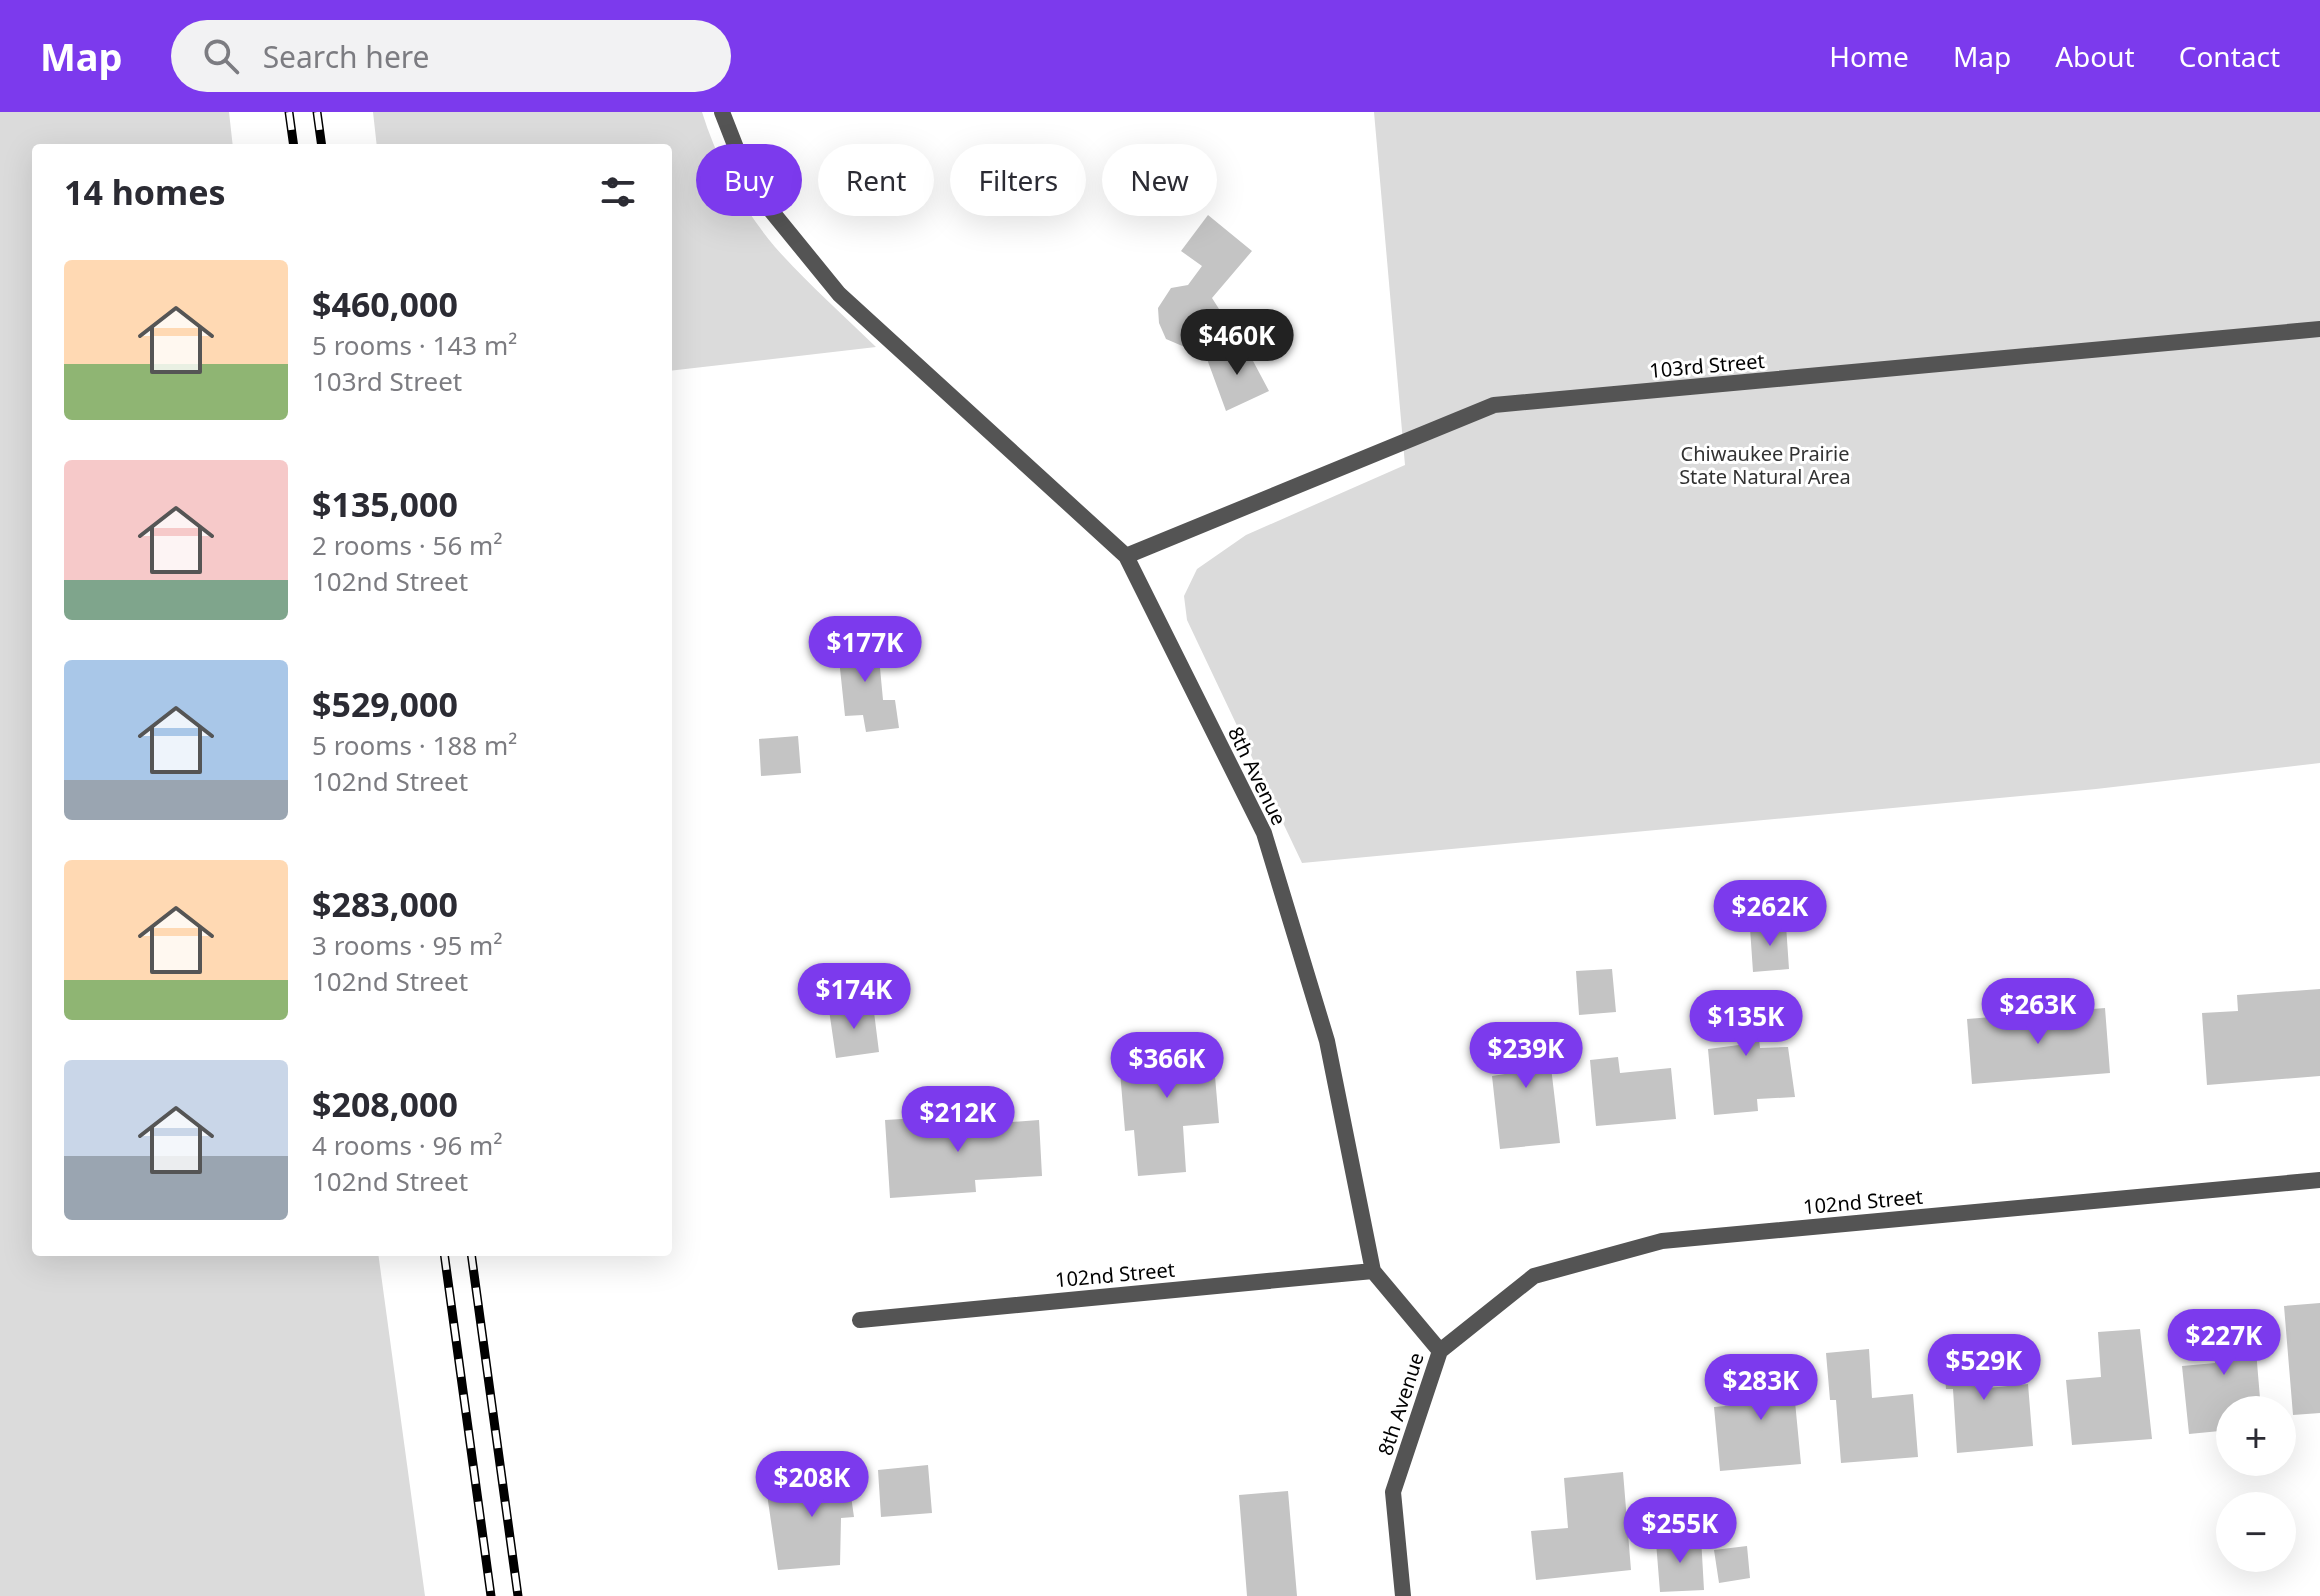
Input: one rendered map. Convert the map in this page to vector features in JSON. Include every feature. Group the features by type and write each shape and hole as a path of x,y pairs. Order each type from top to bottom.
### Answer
{"street":[{"name":"8th Avenue","path":"722,112 751,186 839,294 1126,556 1264,833 1327,1041 1373,1271 1440,1351 1393,1492 1403,1596"},
{"name":"103rd Street","path":"1126,556 1494,405 2320,329"},
{"name":"102nd Street","path":"1440,1351 1534,1276 1662,1241 2320,1180"},
{"name":"102nd Street","path":"860,1320 1373,1271"}],"green space":[{"path":"0,112 229,112 233,144 32,144 32,1256 379,1256 425,1596 0,1596"},
{"path":"373,112 702,112 714,144 696,144 696,216 752,216 799,273 876,347 672,371 672,144 377,144"},
{"name":"Chiwaukee Prairie State Natural Area","path":"1374,112 2320,112 2320,763 2096,789 1302,863 1187,620 1184,596 1197,569 1246,535 1405,465"}],"building":[{"path":"1209,216 1252,251 1212,298 1219,309 1218,325 1206,344 1187,348 1166,339 1159,323 1158,308 1171,288 1188,285 1202,266 1181,251"},
{"path":"1244,344 1269,391 1226,411 1207,359"},
{"path":"877,636 883,700 895,700 899,728 866,732 863,715 845,716 837,640"},
{"path":"798,736 801,773 761,776 759,739"},
{"path":"1786,925 1789,969 1753,972 1750,928"},
{"path":"1612,969 1616,1012 1579,1015 1576,971"},
{"path":"2320,989 2320,1076 2207,1085 2202,1013 2238,1011 2237,995"},
{"path":"1762,992 1765,1028 1758,1029 1760,1048 1788,1047 1795,1097 1757,1099 1758,1111 1714,1115 1708,1049 1739,1045 1737,1028 1715,1031 1714,994"},
{"path":"873,1004 879,1052 836,1058 829,1010"},
{"path":"2105,1008 2110,1073 1972,1084 1967,1019"},
{"path":"1546,1025 1560,1143 1500,1149 1492,1076 1505,1074 1501,1029"},
{"path":"1212,1041 1219,1123 1183,1126 1186,1172 1138,1176 1134,1130 1125,1131 1118,1048"},
{"path":"1618,1057 1620,1073 1671,1068 1676,1119 1596,1126 1590,1060"},
{"path":"987,1114 987,1124 1039,1120 1042,1176 975,1180 976,1192 890,1198 885,1120"},
{"path":"2320,1303 2320,1413 2296,1415 2296,1396 2291,1396 2284,1306"},
{"path":"2253,1315 2260,1396 2216,1396 2216,1431 2189,1434 2182,1366 2215,1363 2211,1318"},
{"path":"2140,1329 2152,1439 2072,1445 2066,1380 2101,1377 2098,1332"},
{"path":"1985,1339 1988,1388 2028,1384 2033,1446 1957,1453 1953,1389 1946,1389 1942,1342"},
{"path":"1869,1349 1872,1398 1913,1394 1918,1457 1841,1463 1836,1400 1830,1400 1826,1353"},
{"path":"1791,1360 1801,1464 1720,1471 1714,1407 1749,1404 1744,1365"},
{"path":"846,1461 854,1517 841,1518 840,1565 778,1570 767,1494 812,1490 810,1464"},
{"path":"928,1465 932,1513 881,1517 878,1470"},
{"path":"1623,1472 1631,1570 1536,1580 1531,1531 1568,1528 1564,1478"},
{"path":"1288,1491 1297,1596 1247,1596 1239,1495"},
{"path":"1701,1537 1704,1590 1660,1592 1656,1542"},
{"path":"1747,1546 1750,1578 1719,1583 1714,1550"}],"railway":[{"path":"289,112 293,144"},
{"path":"317,112 321,144"},
{"path":"445,1256 491,1596"},
{"path":"472,1256 518,1596"}]}
